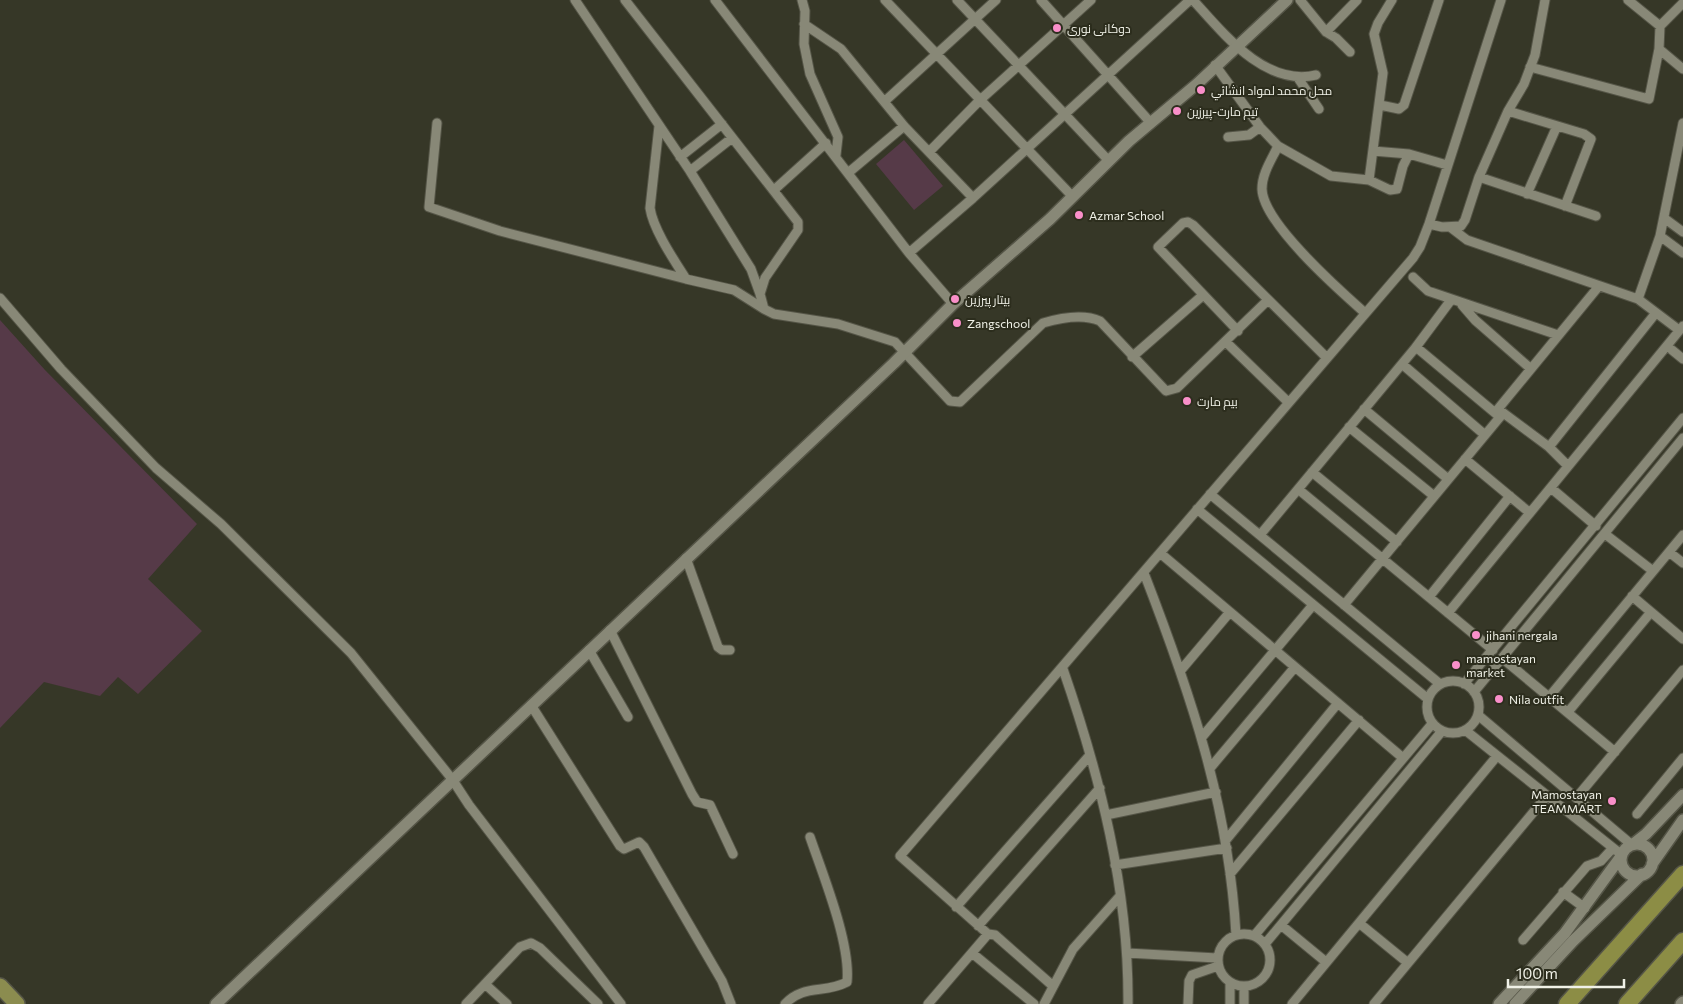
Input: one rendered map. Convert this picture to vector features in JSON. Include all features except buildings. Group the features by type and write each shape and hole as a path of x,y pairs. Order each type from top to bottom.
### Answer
{"highway":[{"path":"1568,1004 1683,874"},
{"path":"1627,1004 1683,941"},
{"path":"0,986 17,1004"}],"street":[{"path":"575,0 690,171 751,269 764,309"},
{"path":"625,0 798,222 798,230 765,278 760,294"},
{"path":"715,0 836,155 909,253 953,304"},
{"path":"802,0 805,11 804,44 810,74 838,137 836,155"},
{"path":"885,0 979,102 1073,197"},
{"path":"957,0 1109,161"},
{"path":"885,101 996,0"},
{"path":"1041,0 1150,122"},
{"path":"929,152 979,102 1091,0"},
{"path":"909,253 973,198 1106,74 1191,0 1235,46 1262,65 1298,78 1316,75"},
{"path":"216,1004 906,352 953,304 1073,197 1150,122 1187,92 1287,0"},
{"path":"1300,0 1326,32 1336,38 1350,52"},
{"path":"1326,32 1357,0"},
{"path":"1369,180 1383,73 1374,34 1378,23 1392,0"},
{"path":"1380,105 1399,109 1404,105 1439,0"},
{"path":"1053,986 995,935 988,934 978,926 900,856 1063,669 1420,247 1501,0"},
{"path":"1429,224 1450,227 1464,224 1473,202 1479,177 1508,110 1524,84 1535,54 1545,0"},
{"path":"1628,0 1660,26"},
{"path":"1530,67 1649,99 1659,49 1660,26 1683,3"},
{"path":"804,24 841,50 904,126 973,198"},
{"path":"1659,49 1683,69"},
{"path":"1215,65 1260,127 1278,146 1332,176 1369,180 1390,190 1397,189 1402,166 1409,154"},
{"path":"1298,78 1319,110"},
{"path":"1508,110 1584,134 1591,139 1565,206"},
{"path":"437,123 429,207 500,231 734,290 774,314 838,324 895,342 950,401 960,402 1043,323 1055,319 1093,318 1100,321 1166,391 1183,385 1268,300"},
{"path":"1638,299 1660,236 1680,154 1683,123"},
{"path":"680,157 722,124"},
{"path":"659,126 651,214 686,278"},
{"path":"848,173 904,126"},
{"path":"1528,194 1557,126"},
{"path":"1228,137 1249,135 1260,127"},
{"path":"690,171 732,138"},
{"path":"774,190 826,143"},
{"path":"1278,146 1263,177 1262,191 1268,206 1295,247 1364,312"},
{"path":"1373,151 1409,154 1447,165"},
{"path":"1479,177 1596,216"},
{"path":"1664,218 1683,232"},
{"path":"1238,331 1202,296 1158,247 1182,223 1188,222 1326,358"},
{"path":"1448,612 1681,328 1655,314 1638,299 1467,240 1450,227"},
{"path":"1660,236 1683,253"},
{"path":"1413,276 1428,291 1558,336"},
{"path":"1344,604 1486,435 1499,413 1531,369 1599,286"},
{"path":"1132,357 1202,296"},
{"path":"0,298 61,368 156,468 221,524 351,653 452,779 469,805 621,1004"},
{"path":"1260,535 1416,347 1451,300"},
{"path":"1462,304 1475,320 1531,369"},
{"path":"1550,447 1655,314"},
{"path":"1226,342 1288,402"},
{"path":"1416,347 1499,413 1550,447 1568,466"},
{"path":"1672,350 1683,359"},
{"path":"1402,364 1486,435"},
{"path":"1364,409 1448,479"},
{"path":"1464,684 1683,418"},
{"path":"1350,426 1434,496"},
{"path":"1474,692 1683,438"},
{"path":"1465,459 1530,513"},
{"path":"1312,472 1397,542"},
{"path":"1551,488 1596,526"},
{"path":"1298,489 1493,650"},
{"path":"1210,494 1440,684"},
{"path":"1428,596 1510,496"},
{"path":"1197,510 1428,699"},
{"path":"1605,534 1653,572"},
{"path":"1549,697 1683,535"},
{"path":"1579,546 1589,554"},
{"path":"1669,552 1683,563"},
{"path":"1160,553 1403,758"},
{"path":"686,558 718,646 722,650 730,650"},
{"path":"1144,573 1181,670 1210,767 1227,844 1236,935"},
{"path":"1632,596 1683,639"},
{"path":"1202,737 1313,605"},
{"path":"1181,670 1230,612"},
{"path":"1568,712 1651,612"},
{"path":"610,630 692,794 697,802 710,805 734,854"},
{"path":"589,650 628,717"},
{"path":"1502,658 1615,752"},
{"path":"1210,767 1295,666"},
{"path":"1063,669 1100,788 1106,815 1120,896 1126,953 1128,1004"},
{"path":"1577,797 1683,670"},
{"path":"1453,681 1464,684 1474,692 1478,702 1478,715 1474,723 1465,730 1452,734 1442,731 1432,724 1427,714 1428,699 1433,689 1440,684 1453,681"},
{"path":"1115,865 1227,844 1338,702"},
{"path":"531,705 620,846 624,849 639,842 644,847 722,981 731,1004"},
{"path":"1478,715 1632,845 1647,847 1652,856 1652,866"},
{"path":"1230,874 1359,720"},
{"path":"1254,936 1432,724"},
{"path":"1465,730 1546,797 1618,852 1622,865 1628,872 1642,874"},
{"path":"1265,944 1442,731"},
{"path":"956,906 1090,755"},
{"path":"1292,1004 1497,756"},
{"path":"1637,814 1683,758"},
{"path":"978,926 1100,788"},
{"path":"1106,815 1216,792"},
{"path":"1523,940 1587,866 1632,845 1646,834 1683,795"},
{"path":"1374,1004 1546,797"},
{"path":"1515,1004 1593,921 1652,866 1683,820"},
{"path":"785,1004 793,995 817,989 836,988 847,982 848,967 844,945 810,837"},
{"path":"1499,1004 1565,933 1585,908 1618,852"},
{"path":"1563,892 1585,908"},
{"path":"1044,1004 1073,949 1120,896"},
{"path":"1359,923 1408,963"},
{"path":"1281,925 1326,962"},
{"path":"928,1004 988,934"},
{"path":"1236,935 1254,936 1265,944 1270,957 1268,970 1258,982 1244,986 1230,982 1224,977 1218,962 1223,943 1236,935"},
{"path":"466,1004 520,947 531,944 540,948 598,1004"},
{"path":"972,953 1034,1004"},
{"path":"1126,953 1218,962"},
{"path":"1188,1004 1189,981 1192,975 1218,962"},
{"path":"1230,982 1230,1004"},
{"path":"485,984 507,1004"},
{"path":"1244,986 1244,1004"}],"shaded area":[{"path":"904,140 943,186 914,210 876,164"},
{"path":"0,320 45,370 197,524 148,579 202,631 138,694 118,677 100,696 44,682 0,728"}],"place":[{"name":"دوکانی نوری","path":"1057,28"},
{"name":"محل محمد لمواد انشائي","path":"1201,90"},
{"name":"تیم مارت-پیرزین","path":"1177,111"},
{"name":"Azmar School","path":"1079,215"},
{"name":"بيتار پيرزين","path":"955,299"},
{"name":"Zangschool","path":"957,323"},
{"name":"بیم مارت","path":"1187,401"},
{"name":"jihani nergala","path":"1476,635"},
{"name":"mamostayan market","path":"1456,665"},
{"name":"Nila outfit","path":"1499,699"},
{"name":"Mamostayan TEAMMART","path":"1612,801"}]}
